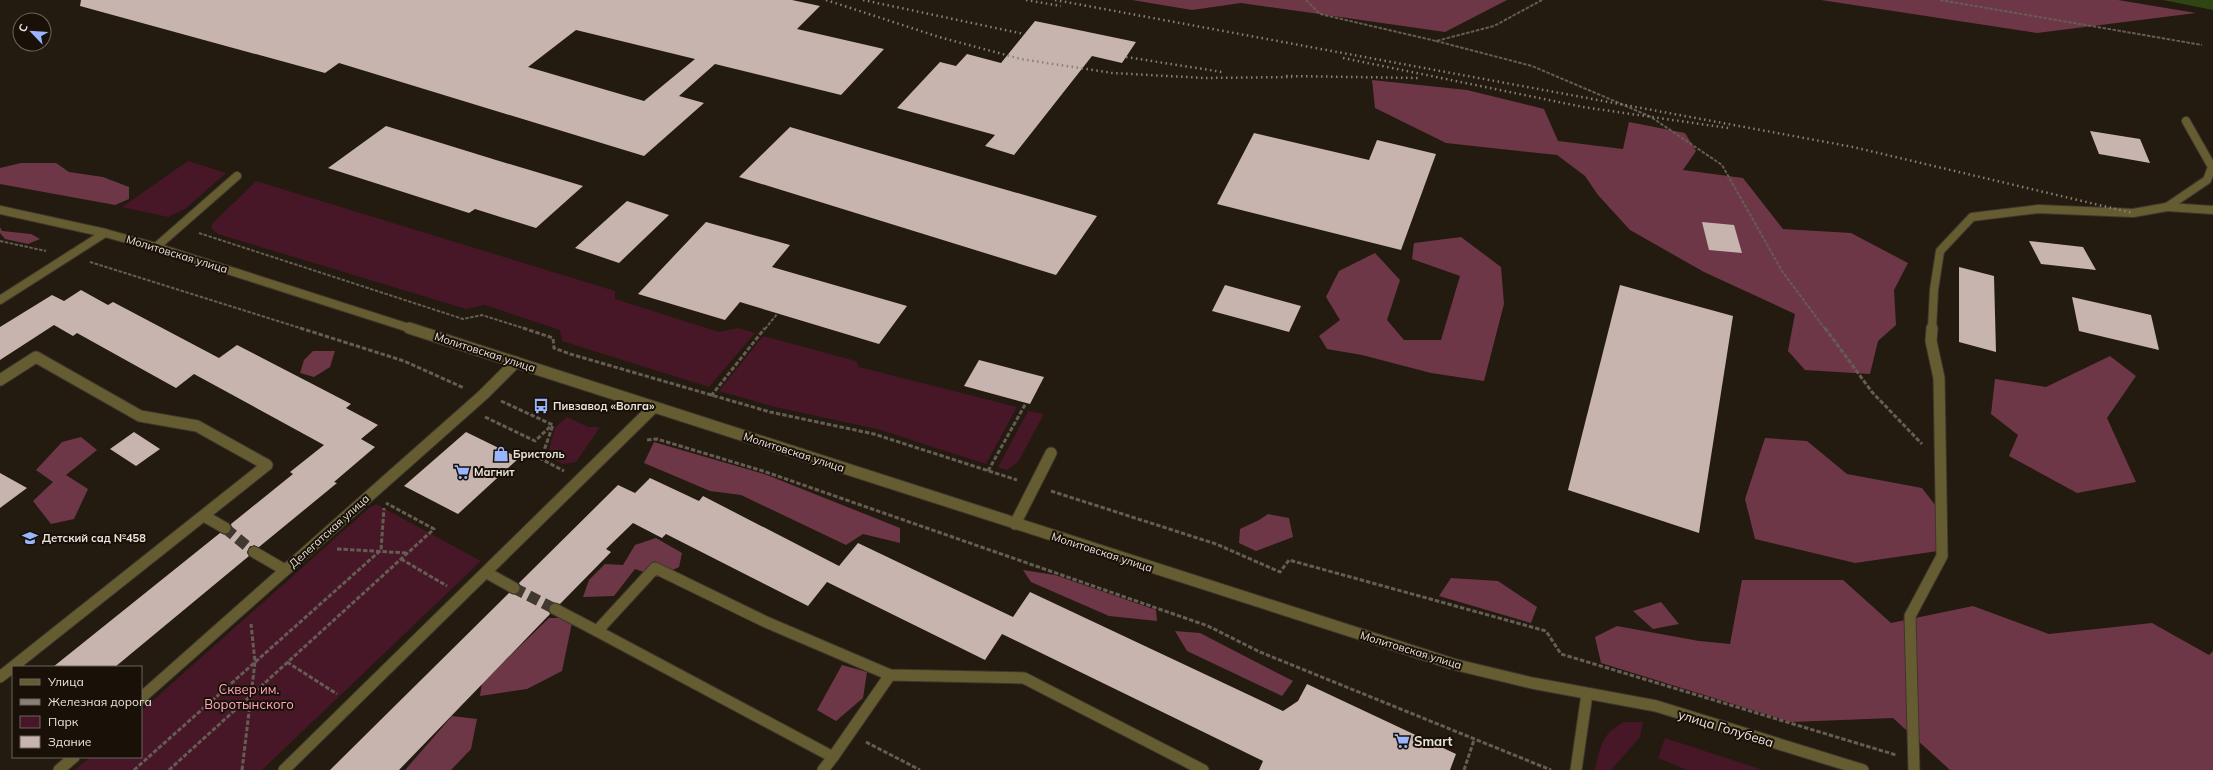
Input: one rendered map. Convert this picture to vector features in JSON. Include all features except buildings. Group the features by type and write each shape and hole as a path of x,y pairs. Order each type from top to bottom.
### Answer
{"street":[{"path":"2167,207 2207,180 2212,167 2186,121"},
{"path":"156,247 237,176"},
{"path":"1914,765 1910,616 1942,556 1942,466 1939,378 1932,341 1934,290 1940,251 1972,217 2038,209 2133,213 2167,207 2213,210"},
{"name":"Молитовская улица","path":"0,210 106,233 156,247 1453,664 1532,683 1587,694"},
{"path":"0,300 106,233"},
{"path":"0,380 36,357 140,416 197,426 267,466 14,666"},
{"name":"Делегатская улица","path":"142,697 483,395 516,362"},
{"path":"284,770 582,480 654,407"},
{"path":"1015,524 1051,453"},
{"path":"204,516 225,528"},
{"path":"254,552 285,570"},
{"path":"597,631 654,568 766,622 890,675 1024,678 1202,770"},
{"path":"487,573 514,588"},
{"path":"555,609 833,757"},
{"path":"0,677 12,668"},
{"path":"823,770 890,675"},
{"path":"1576,770 1587,694"},
{"name":"улица Голубева","path":"1587,694 1656,706 1863,770"},
{"path":"59,770 73,758"}],"path":[{"path":"1306,0 1320,14 1436,41 1532,66 1651,117 1722,165 1782,271 1872,392 1942,466"},
{"path":"1436,41 1494,26 1542,0"},
{"path":"1940,0 2202,45"},
{"path":"199,233 463,319 482,315 553,338 554,348 712,396 770,412 874,434 1216,544 1280,572 1289,560 1546,631 1561,654 1914,765"},
{"path":"0,241 71,256 404,361 483,395 519,408 553,425"},
{"path":"712,396 777,314"},
{"path":"988,471 1026,403"},
{"path":"481,414 535,441 553,425"},
{"path":"553,425 541,459 582,480"},
{"path":"640,442 657,439 763,471 1208,626 1260,652 1551,770"},
{"path":"134,770 381,550 384,502 388,497"},
{"path":"168,770 434,529 384,502"},
{"path":"311,547 408,552"},
{"path":"401,559 464,595"},
{"path":"242,770 253,694 255,662 249,602"},
{"path":"287,662 352,704"},
{"path":"849,734 920,770"},
{"path":"1464,770 1474,740"}],"green space":[{"path":"188,161 226,173 185,209 168,217 122,207"},
{"path":"256,181 615,291 615,299 719,332 738,328 755,333 709,387 562,341 560,330 485,305 466,309 218,234 211,228 213,223"},
{"path":"763,336 856,361 859,367 1017,407 986,464 877,429 775,407 719,391"},
{"path":"1028,411 1044,414 1018,462 1007,470 998,467"},
{"path":"567,417 588,427 600,427 576,462 563,464 547,456 555,428"},
{"name":"Сквер им. Воротынского","path":"376,504 481,561 262,770 75,770 89,758 142,758 142,710 369,508"},
{"path":"1624,722 1643,722 1640,737 1611,770 1595,770 1606,736"},
{"path":"1665,738 1763,770 1687,770 1658,758"}],"shaded area":[{"path":"1132,0 1507,0 1445,32 1241,3 1192,10"},
{"path":"1821,0 2118,0 2196,13 2037,33"},
{"path":"2163,0 2213,0 2213,10"},
{"path":"1372,80 1467,90 1544,109 1558,141 1623,149 1629,122 1685,133 1696,151 1683,170 1743,178 1783,229 1851,233 1908,263 1894,290 1896,325 1878,341 1870,374 1805,370 1788,351 1795,314 1704,272 1630,230 1598,195 1585,176 1557,155 1446,143 1375,108"},
{"path":"21,163 56,163 69,172 103,177 129,187 129,199 115,205 0,184 0,168"},
{"path":"0,227 2,231 31,234 40,239 28,244 5,239 0,233"},
{"path":"1461,237 1501,267 1504,304 1484,381 1431,373 1362,355 1327,349 1319,336 1340,320 1326,297 1339,271 1375,253 1400,280 1387,320 1404,340 1441,340 1460,276 1412,259 1414,243"},
{"path":"313,351 335,351 330,367 314,377 300,373 304,360"},
{"path":"2110,356 2136,376 2107,418 2136,482 2077,493 2009,456 2018,435 1991,414 1995,379 2046,387"},
{"path":"81,437 97,450 66,475 88,489 74,519 51,524 33,501 53,482 36,470 62,442"},
{"path":"1765,438 1807,441 1847,474 1922,488 1942,514 1938,551 1855,563 1755,539 1745,499"},
{"path":"654,442 767,475 900,528 900,543 863,534 846,545 741,495 710,491 644,463"},
{"path":"1268,514 1289,518 1293,537 1256,551 1239,543 1240,529"},
{"path":"656,538 682,553 679,567 658,577 635,569 614,596 583,597 589,580 605,564 623,565 635,545"},
{"path":"1023,570 1055,575 1156,610 1157,621 1109,616 1031,582"},
{"path":"1451,578 1498,581 1537,607 1531,623 1439,596"},
{"path":"1742,580 1843,580 1891,623 1973,606 2049,634 2152,623 2209,655 2213,651 2213,770 1950,770 1893,718 1791,722 1601,663 1595,637 1617,626 1699,641 1730,644"},
{"path":"1661,602 1679,624 1653,629 1633,611"},
{"path":"549,618 573,618 562,671 527,689 480,696 482,683"},
{"path":"1175,631 1200,633 1293,681 1282,696 1187,651"},
{"path":"842,665 867,672 863,698 836,721 817,710"},
{"path":"452,716 477,719 471,749 451,770 405,770"}],"tunnel":[{"path":"225,528 254,552"},
{"path":"514,588 555,609"}],"railway":[{"path":"826,0 939,37 1021,59 1112,73 1204,78 1292,77"},
{"path":"863,0 1024,34"},
{"path":"1026,0 1061,6"},
{"path":"1055,0 1853,147 2133,213"},
{"path":"1126,57 1222,72"},
{"path":"1343,58 1583,107 1728,128"},
{"path":"1286,76 1420,78"}],"place":[{"name":"Пивзавод «Волга»","path":"541,406"},
{"name":"Бристоль","path":"501,454"},
{"name":"Магнит","path":"462,472"},
{"name":"Детский сад №458","path":"30,538"},
{"name":"Smart","path":"1402,741"}]}
